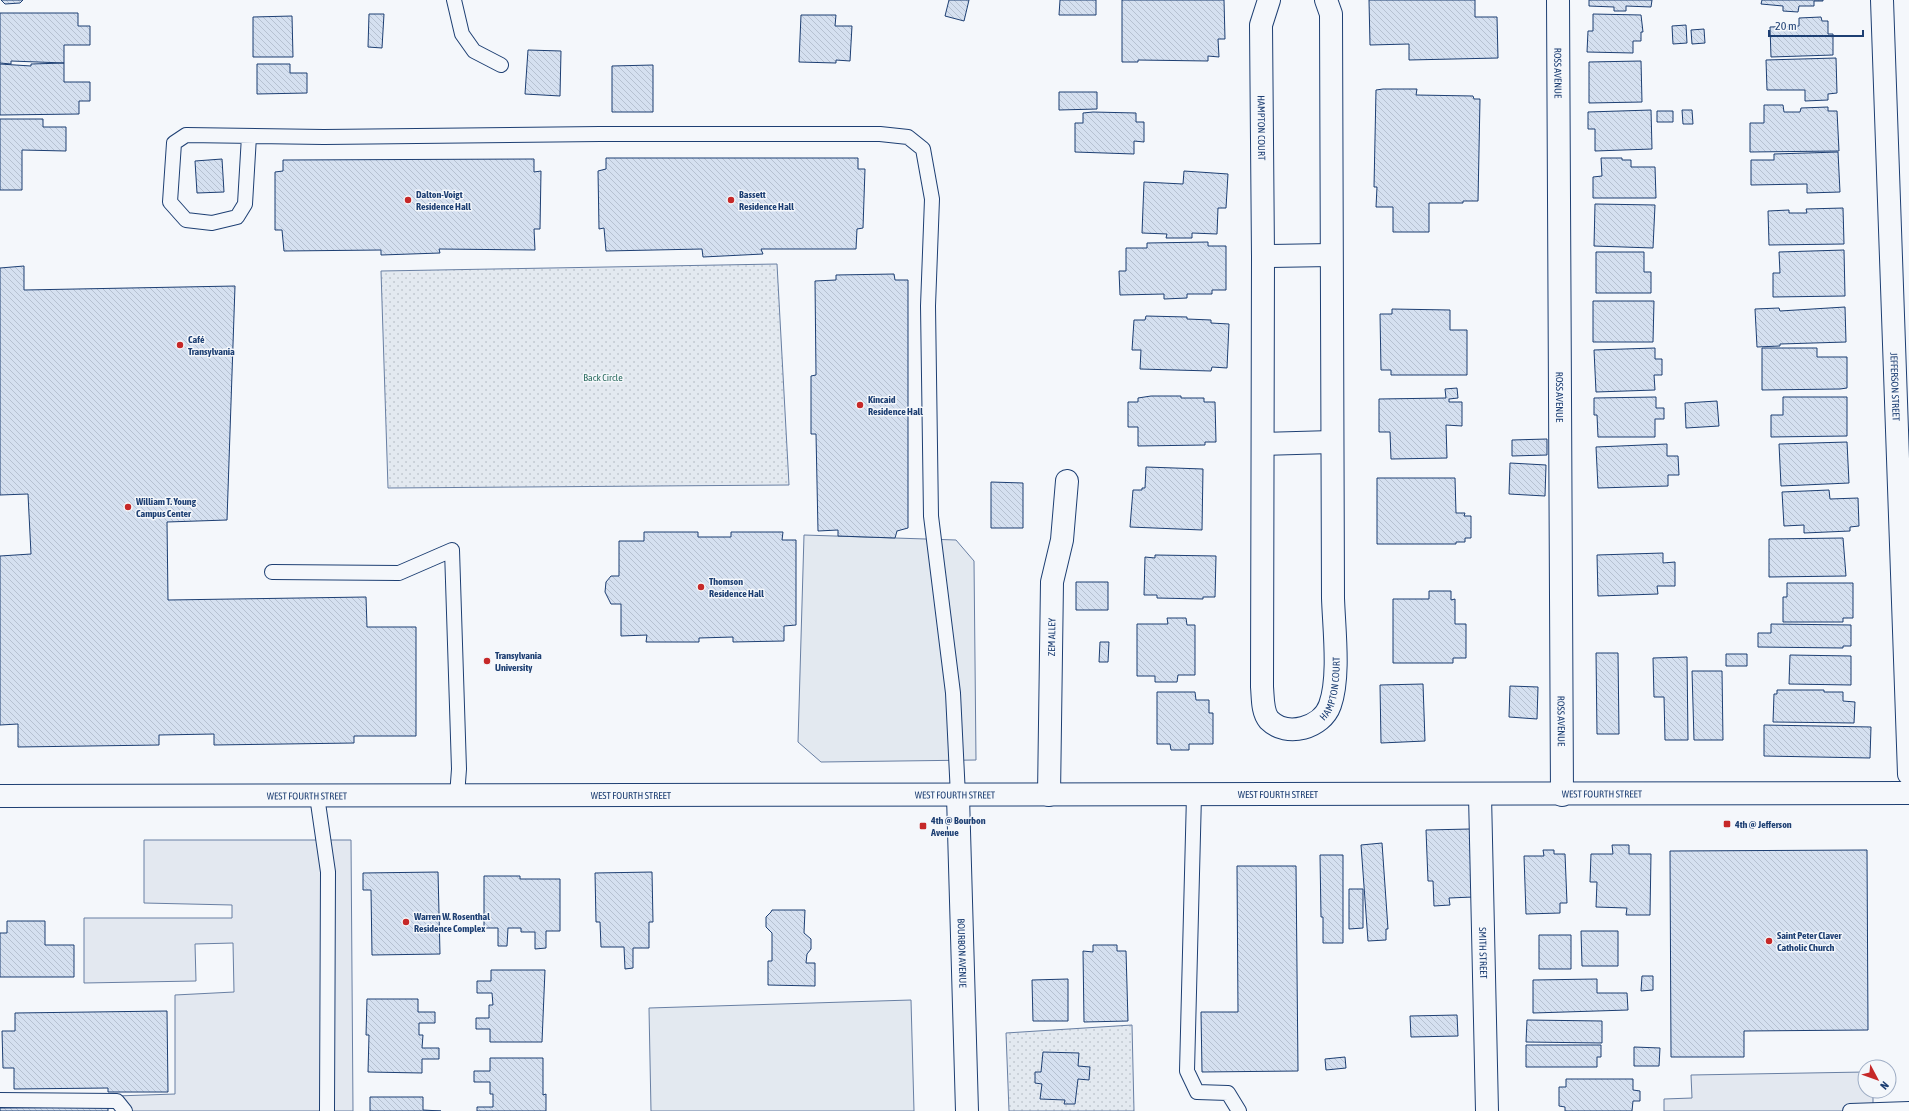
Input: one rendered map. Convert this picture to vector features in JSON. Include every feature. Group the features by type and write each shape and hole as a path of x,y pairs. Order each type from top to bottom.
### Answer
{"street":[{"name":"HAMPTON COURT","path":"1268,0 1261,25 1263,256 1262,687 1263,706 1269,719 1284,729 1296,729 1311,726 1322,718 1330,707 1334,695 1331,14 1326,0"},
{"name":"ROSS AVENUE","path":"1558,0 1562,795"},
{"name":"JEFFERSON STREET","path":"1882,0 1909,774"},
{"path":"1263,256 1331,255"},
{"path":"1263,444 1332,442"},
{"name":"ZEM ALLEY","path":"1049,795 1052,582 1062,540 1067,481"},
{"name":"WEST FOURTH STREET","path":"0,796 958,796 1909,793"},
{"name":"SMITH STREET","path":"1480,795 1487,1111"},
{"name":"BOURBON AVENUE","path":"958,796 967,1111"}],"lane":[{"path":"454,0 462,34 474,50 501,65"},
{"path":"249,136 244,204 237,217 212,223 186,220 170,202 174,144 186,135 880,134 908,137 923,149 932,200 928,306 931,516 953,693 958,796"},
{"path":"272,572 400,573 452,550 459,769 457,796"},
{"path":"1194,795 1187,1071 1197,1092 1228,1093 1239,1111"},
{"path":"317,796 328,872 327,1111"},
{"path":"0,1100 117,1101 125,1111"},
{"path":"1850,1111 1909,1109"}],"green space":[{"name":"Back Circle","path":"777,264 789,485 388,488 381,271"},
{"path":"804,535 956,540 974,561 976,760 821,762 798,742"},
{"path":"911,1000 914,1111 651,1111 649,1008"},
{"path":"1132,1025 1134,1111 1009,1111 1006,1033"}],"shaded area":[{"path":"144,840 351,840 353,1111 116,1111 116,1096 175,1094 175,995 234,992 233,943 195,944 196,981 84,983 84,918 232,918 232,905 144,903"},
{"path":"1857,1072 1857,1099 1873,1099 1873,1111 1664,1111 1664,1099 1692,1098 1691,1075"}],"building":[{"path":"1,0 23,0 20,3 5,4"},
{"path":"949,0 969,0 964,21 945,16"},
{"path":"1060,0 1096,0 1096,15 1059,15"},
{"path":"1122,0 1224,0 1225,39 1218,39 1219,57 1208,56 1208,61 1138,60 1138,62 1122,62"},
{"path":"1369,0 1475,0 1475,17 1497,17 1498,58 1409,60 1409,44 1370,45"},
{"path":"1589,0 1652,0 1651,7 1626,6 1626,11 1614,11 1614,7 1589,6"},
{"path":"1762,0 1823,1 1814,1 1814,6 1799,6 1798,12 1783,11 1783,6 1761,4"},
{"path":"0,13 78,13 78,26 90,26 90,45 64,45 64,63 11,61 11,64 0,63"},
{"path":"369,14 384,14 382,48 368,47"},
{"path":"1593,14 1641,15 1643,32 1641,32 1641,41 1633,41 1633,53 1587,52 1588,31 1593,31"},
{"path":"801,15 836,15 835,26 852,26 850,61 836,60 836,63 799,62"},
{"path":"292,16 293,57 253,57 253,17"},
{"path":"1821,17 1822,21 1828,21 1828,34 1833,34 1833,55 1771,57 1770,27 1799,26 1799,18"},
{"path":"1686,25 1687,43 1673,44 1672,26"},
{"path":"1704,29 1705,43 1692,44 1691,30"},
{"path":"528,50 561,51 560,96 525,94"},
{"path":"1836,58 1837,93 1828,94 1828,100 1805,101 1805,90 1767,90 1766,60"},
{"path":"1641,61 1642,102 1589,103 1589,62"},
{"path":"64,63 64,82 90,82 90,101 79,101 79,114 0,115 0,64 31,66 31,64"},
{"path":"257,64 290,64 290,73 307,73 307,93 257,94"},
{"path":"653,65 653,112 612,112 612,66"},
{"path":"1417,89 1416,95 1473,96 1474,99 1480,99 1478,201 1463,201 1463,203 1429,203 1429,232 1393,232 1393,207 1376,207 1377,187 1374,187 1376,90"},
{"path":"1059,92 1097,92 1097,109 1059,110"},
{"path":"1764,105 1783,105 1784,112 1800,112 1801,108 1828,107 1828,111 1837,111 1839,151 1750,152 1750,123 1764,123"},
{"path":"1651,110 1652,149 1595,151 1595,129 1588,129 1588,112"},
{"path":"1682,110 1692,110 1693,124 1683,124"},
{"path":"1657,111 1673,111 1673,122 1657,122"},
{"path":"1083,113 1136,113 1136,122 1144,122 1144,142 1134,141 1134,154 1075,152 1075,123 1083,123"},
{"path":"0,119 43,119 43,127 66,127 66,151 22,150 22,190 0,190"},
{"path":"1838,152 1840,192 1807,193 1807,184 1751,185 1751,160 1774,160 1774,154"},
{"name":"Bassett Residence Hall","path":"606,158 858,158 858,169 865,169 863,228 857,229 856,249 761,249 763,254 703,257 702,249 606,251 604,228 599,229 598,171 606,169"},
{"path":"1601,158 1622,158 1622,160 1631,160 1631,167 1655,167 1656,198 1593,198 1593,177 1602,176"},
{"path":"222,159 224,192 197,193 195,161"},
{"name":"Dalton-Voigt Residence Hall","path":"534,159 534,172 541,171 540,229 534,229 535,250 439,249 440,253 381,255 381,250 284,251 282,230 275,230 275,172 283,171 283,160"},
{"path":"1184,171 1228,174 1226,208 1218,208 1217,234 1192,233 1192,238 1166,238 1167,234 1142,233 1144,182 1183,184"},
{"path":"1595,204 1655,205 1653,248 1594,246"},
{"path":"1843,208 1844,244 1769,245 1768,211 1789,210 1789,213 1807,213 1806,209"},
{"path":"1208,242 1208,246 1226,246 1226,290 1212,290 1212,294 1187,294 1187,298 1164,299 1164,294 1120,295 1119,271 1126,271 1126,248 1147,248 1147,243"},
{"path":"1844,250 1845,296 1773,297 1773,273 1780,273 1779,252"},
{"path":"1596,252 1644,252 1644,272 1651,272 1651,293 1596,293"},
{"name":"William T. Young Campus Center","path":"24,266 24,290 235,286 227,520 167,522 168,600 366,597 367,627 416,627 416,736 354,736 354,743 214,745 214,734 159,735 159,745 18,747 18,724 0,725 0,556 31,554 28,494 0,495 0,268"},
{"name":"Kincaid Residence Hall","path":"894,274 895,280 908,280 908,528 897,531 895,538 838,536 838,530 818,531 816,434 811,434 811,376 816,375 815,281 836,280 836,275"},
{"path":"1593,301 1654,301 1653,342 1593,342"},
{"path":"1845,307 1846,342 1780,344 1780,346 1757,347 1755,309 1779,308 1780,311"},
{"path":"1392,309 1450,310 1450,330 1467,330 1467,375 1391,375 1391,370 1381,370 1380,314 1392,314"},
{"path":"1146,316 1187,317 1187,319 1211,320 1211,323 1229,324 1227,368 1212,367 1211,371 1140,369 1141,350 1132,350 1134,320 1145,320"},
{"path":"1655,348 1655,359 1662,359 1662,375 1654,375 1655,390 1596,392 1594,350"},
{"path":"1762,348 1817,348 1817,357 1847,357 1847,388 1762,390"},
{"path":"1457,388 1458,398 1449,399 1449,402 1462,402 1462,426 1446,425 1447,458 1391,459 1390,432 1379,432 1379,399 1446,398 1445,389"},
{"path":"1151,396 1204,398 1204,402 1215,402 1216,442 1205,442 1205,445 1138,446 1138,427 1128,427 1128,402 1138,402 1138,398"},
{"path":"1656,397 1656,408 1664,408 1664,419 1655,419 1655,437 1598,437 1597,415 1594,415 1594,398"},
{"path":"1783,397 1847,397 1847,436 1771,437 1771,415 1783,415"},
{"path":"1717,401 1719,426 1686,428 1685,403"},
{"path":"1547,439 1547,455 1512,456 1512,440"},
{"path":"1847,442 1849,483 1781,486 1779,444"},
{"path":"1667,444 1667,456 1678,456 1679,475 1668,475 1668,486 1598,488 1596,447"},
{"path":"1510,463 1546,465 1545,496 1509,494"},
{"path":"1146,467 1203,469 1202,530 1130,527 1133,490 1142,490 1142,488 1145,488"},
{"path":"1377,478 1455,478 1456,513 1465,513 1464,516 1471,516 1471,538 1465,538 1465,542 1456,542 1456,544 1377,544"},
{"path":"991,482 1023,483 1023,528 991,528"},
{"path":"1829,490 1830,499 1858,498 1859,526 1850,527 1850,531 1804,533 1804,525 1784,526 1782,492"},
{"name":"Thomson Residence Hall","path":"644,532 698,532 698,537 731,537 731,532 783,532 782,540 796,540 796,625 784,626 784,641 733,642 733,637 699,638 699,642 646,642 647,635 621,636 621,604 611,604 605,592 606,582 611,576 619,576 619,541 644,541"},
{"path":"1843,538 1846,576 1769,577 1769,539"},
{"path":"1663,553 1663,563 1675,562 1675,586 1657,586 1658,594 1598,596 1597,555"},
{"path":"1155,555 1216,556 1215,597 1203,597 1203,599 1157,598 1157,595 1144,595 1145,557 1155,558"},
{"path":"1076,582 1108,582 1108,610 1076,610"},
{"path":"1787,583 1853,583 1853,618 1843,618 1843,622 1783,622 1783,597 1787,597"},
{"path":"1429,591 1451,591 1451,600 1455,599 1455,624 1466,624 1466,658 1453,658 1453,663 1393,663 1393,599 1429,599"},
{"path":"1167,618 1186,618 1187,625 1195,625 1195,675 1178,675 1177,682 1155,682 1155,676 1137,676 1137,624 1168,624"},
{"path":"1771,624 1851,625 1851,646 1843,646 1843,648 1758,647 1758,633 1771,633"},
{"path":"1100,642 1109,642 1108,662 1099,662"},
{"path":"1596,653 1618,653 1619,734 1597,734"},
{"path":"1726,654 1747,654 1747,666 1726,666"},
{"path":"1790,655 1851,656 1851,685 1789,684"},
{"path":"1687,657 1688,740 1665,740 1664,697 1654,697 1653,658"},
{"path":"1692,671 1722,671 1723,740 1694,740"},
{"path":"1423,684 1425,741 1381,743 1380,685"},
{"path":"1510,686 1538,687 1537,719 1509,717"},
{"path":"1777,690 1824,690 1824,692 1843,692 1843,701 1855,702 1854,723 1773,722 1774,694 1777,694"},
{"path":"1157,692 1195,692 1196,700 1209,700 1209,713 1213,713 1213,744 1189,744 1189,750 1171,750 1170,744 1157,744"},
{"path":"1764,725 1871,727 1870,758 1764,756"},
{"path":"1470,829 1473,897 1449,898 1450,905 1434,906 1433,881 1428,881 1426,830"},
{"path":"1382,843 1388,929 1386,929 1386,940 1368,941 1361,845"},
{"path":"1612,845 1629,845 1629,854 1651,854 1650,915 1626,915 1627,908 1596,907 1597,882 1590,882 1591,854 1613,854"},
{"path":"1543,850 1554,850 1554,854 1565,854 1567,903 1560,903 1560,913 1526,914 1524,856 1544,856"},
{"name":"Saint Peter Claver Catholic Church","path":"1867,850 1868,1030 1744,1031 1744,1057 1671,1057 1670,851"},
{"path":"1320,855 1343,855 1343,943 1323,943"},
{"path":"1237,866 1296,866 1298,1071 1202,1072 1201,1012 1238,1012"},
{"name":"Warren W. Rosenthal Residence Complex","path":"438,872 440,954 372,955 371,890 363,890 363,873"},
{"path":"652,872 653,922 649,922 649,948 633,948 633,968 625,969 624,947 601,947 600,922 596,922 595,873"},
{"name":"Warren W. Rosenthal Residence Complex","path":"484,876 520,876 520,879 560,879 560,931 546,931 546,948 535,949 535,932 521,932 521,928 508,928 507,946 498,946 498,928 484,928"},
{"path":"1349,889 1363,889 1363,928 1349,929"},
{"path":"772,910 805,910 804,933 811,939 811,949 807,954 806,963 815,963 815,986 768,985 768,961 772,961 772,933 766,927 766,917"},
{"path":"7,921 45,921 45,945 74,945 74,977 0,977 0,933 7,933"},
{"path":"1581,931 1618,931 1618,966 1582,966"},
{"path":"1539,935 1571,935 1571,969 1539,969"},
{"path":"1093,945 1117,945 1117,951 1126,951 1128,1021 1084,1022 1083,951 1093,952"},
{"path":"491,970 545,970 542,1042 490,1042 490,1029 476,1029 476,1018 489,1018 489,1005 493,1005 492,993 477,993 477,981 491,981"},
{"path":"1642,976 1653,976 1653,990 1641,991"},
{"path":"1068,979 1068,1021 1033,1021 1032,980"},
{"path":"1597,979 1597,993 1627,993 1628,1010 1533,1013 1533,980"},
{"path":"367,999 418,999 418,1012 435,1012 435,1023 419,1023 419,1035 423,1035 422,1048 439,1048 439,1059 422,1059 422,1073 368,1072 369,1035 366,1035"},
{"path":"167,1011 168,1092 108,1092 108,1088 14,1089 14,1068 3,1068 2,1031 15,1031 15,1013"},
{"path":"1457,1015 1458,1036 1411,1037 1410,1016"},
{"path":"1527,1020 1602,1021 1602,1043 1526,1042"},
{"path":"1526,1045 1601,1045 1601,1057 1597,1057 1597,1067 1526,1067"},
{"path":"1634,1047 1660,1048 1659,1066 1634,1066"},
{"path":"1043,1052 1079,1053 1078,1066 1090,1067 1089,1080 1078,1079 1075,1104 1064,1104 1065,1100 1040,1099 1042,1084 1035,1083 1035,1072 1041,1072"},
{"path":"1345,1057 1346,1068 1326,1070 1325,1059"},
{"path":"490,1058 543,1058 543,1095 546,1094 546,1111 477,1111 477,1107 493,1107 493,1094 490,1094 490,1082 474,1082 474,1071 490,1071"},
{"path":"1566,1079 1633,1079 1633,1090 1640,1091 1640,1101 1633,1101 1632,1111 1565,1111 1565,1107 1559,1106 1559,1087 1566,1087"},
{"path":"370,1097 423,1097 423,1110 441,1111 370,1111"},
{"path":"108,1107 108,1111 0,1111 0,1108"}],"place":[{"name":"Dalton-Voigt Residence Hall","path":"408,200"},
{"name":"Bassett Residence Hall","path":"731,200"},
{"name":"Café Transylvania","path":"180,345"},
{"name":"Kincaid Residence Hall","path":"860,405"},
{"name":"William T. Young Campus Center","path":"128,507"},
{"name":"Thomson Residence Hall","path":"701,587"},
{"name":"Transylvania University","path":"487,661"},
{"name":"4th @ Jefferson","path":"1727,824"},
{"name":"4th @ Bourbon Avenue","path":"923,826"},
{"name":"Warren W. Rosenthal Residence Complex","path":"406,922"},
{"name":"Saint Peter Claver Catholic Church","path":"1769,941"}]}
